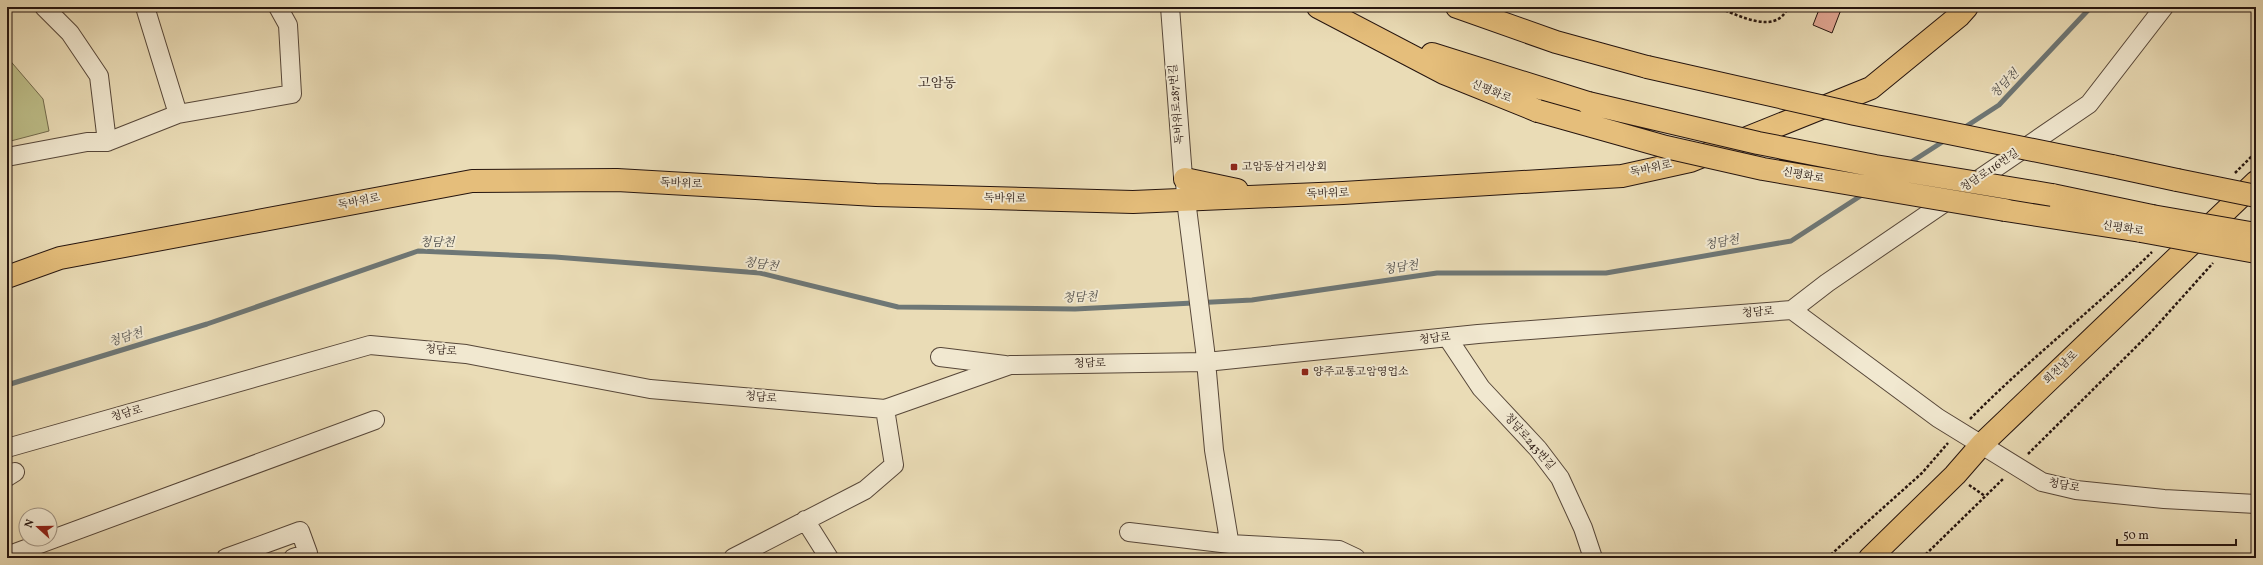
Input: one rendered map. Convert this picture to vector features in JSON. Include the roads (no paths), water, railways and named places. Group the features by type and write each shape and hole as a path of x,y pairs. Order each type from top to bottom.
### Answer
{"main road":[{"name":"신평화로","path":"1318,7 1368,35 1444,73 1538,111 1666,147 1763,169 2005,210 2256,234"},
{"path":"1457,7 1556,42 1647,67 1855,114 2256,196"},
{"name":"독바위로","path":"7,277 60,258 472,181 617,180 876,195 1133,202 1343,194 1622,176 1690,162 1871,88 1959,16 1967,7"},
{"name":"신평화로","path":"1368,35 1588,103 1758,144 1875,166 2052,195 2147,224 2256,252"},
{"path":"1133,202 1184,178 1268,196"},
{"name":"회천남로","path":"1870,558 1955,475 1982,444 2256,182"}],"street":[{"path":"44,7 70,33 99,76 107,142"},
{"path":"145,7 178,114"},
{"path":"7,157 87,142 107,142 178,114 292,94 288,25 278,7"},
{"name":"독바위로287번길","path":"1170,7 1186,200"},
{"name":"청담로116번길","path":"1792,310 1827,283 2089,104 2164,7"},
{"path":"1186,200 1206,356 1214,450 1231,551"},
{"name":"청담로","path":"7,448 370,345 466,354 650,389 885,409 1010,365 1206,356 1792,310 1938,418 2042,482 2076,490 2164,499 2256,504"},
{"name":"청담로243번길","path":"1447,337 1481,388 1538,449 1560,478 1583,528 1593,558"},
{"path":"940,357 1010,365"},
{"path":"733,558 865,490 894,465 885,409"},
{"path":"7,556 375,420"},
{"path":"805,520 829,558"},
{"path":"226,558 300,531 308,553 293,558"},
{"path":"1129,532 1231,551 1340,550 1356,558"}],"waterway":[{"name":"청담천","path":"1962,129 1999,105 2091,7"},
{"name":"청담천","path":"1908,164 1947,139"},
{"name":"청담천","path":"7,385 207,324 418,251 555,257 760,273 898,307 1075,309 1252,300 1437,273 1606,273 1791,241 1865,193"}],"place":[{"name":"고암동삼거리상회","path":"1234,167"},
{"name":"양주교통고암영업소","path":"1305,372"}],"district":[{"name":"고암동","path":"937,84"}]}
